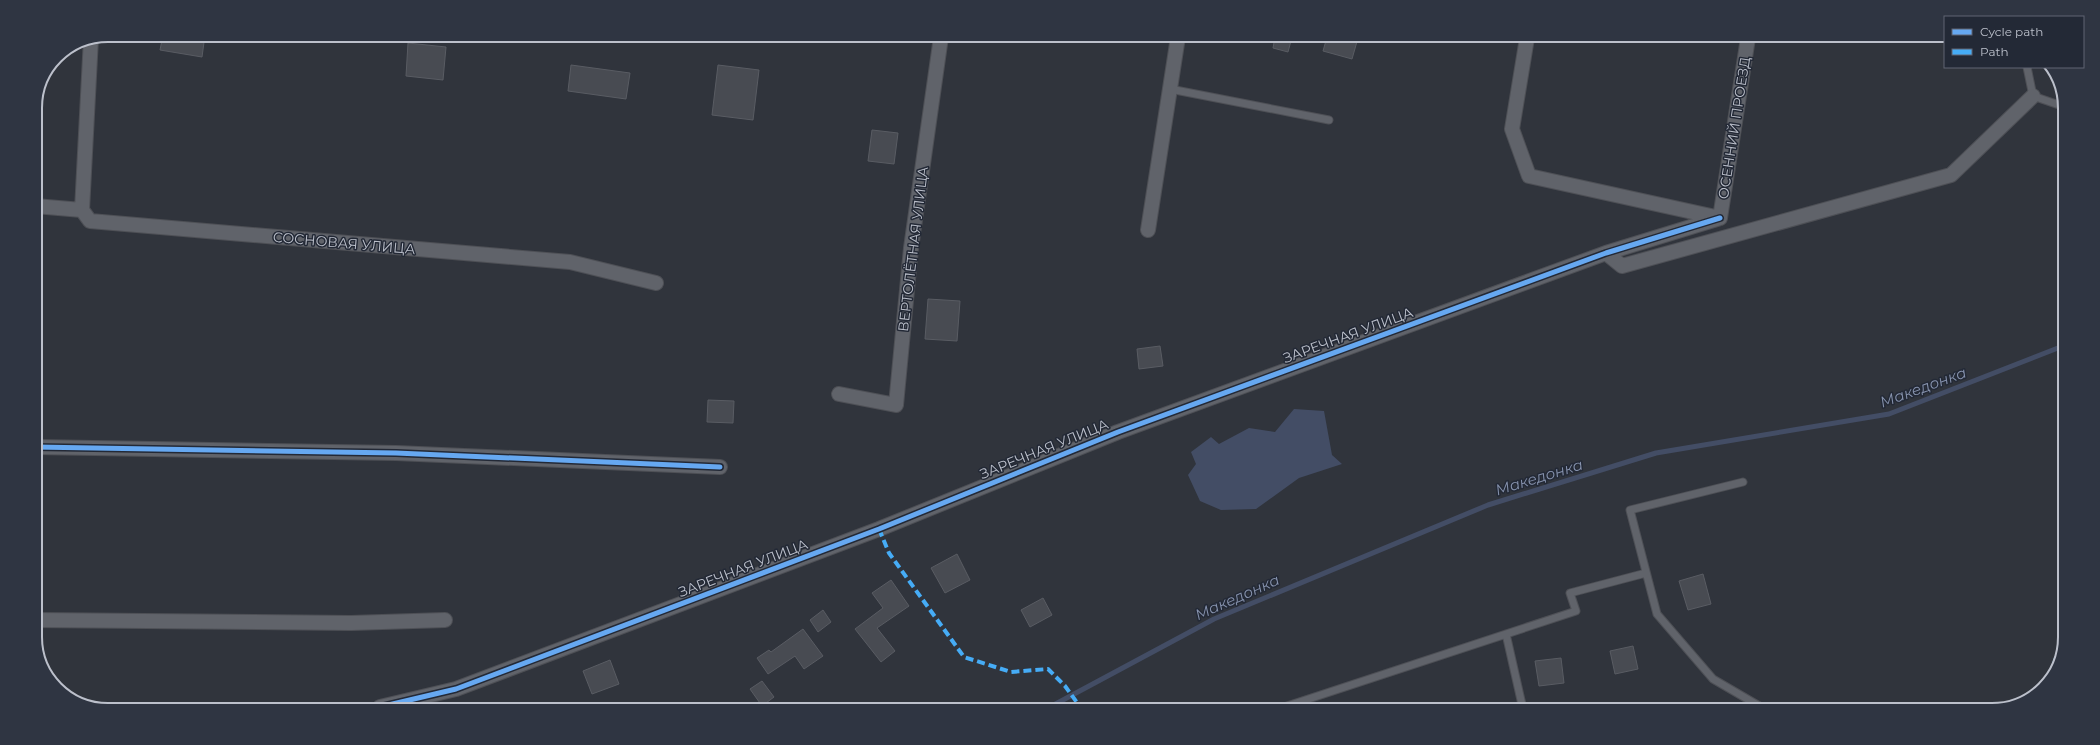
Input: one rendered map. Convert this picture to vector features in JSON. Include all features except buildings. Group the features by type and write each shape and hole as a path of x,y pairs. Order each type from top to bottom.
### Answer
{"street":[{"name":"ВЕРТОЛЁТНАЯ УЛИЦА","path":"839,394 896,405 912,248 940,42"},
{"path":"1148,230 1177,42"},
{"path":"1526,42 1512,129 1529,176 1720,218"},
{"name":"ОСЕННИЙ ПРОЕЗД","path":"1720,218 1747,42"},
{"path":"42,207 82,210 92,44"},
{"path":"1606,254 1622,266 1951,176 2033,96"},
{"name":"СОСНОВАЯ УЛИЦА","path":"82,210 90,221 570,262 656,283"},
{"name":"ЗАРЕЧНАЯ УЛИЦА","path":"397,703 456,689 569,648 879,529 1118,432 1606,254 1720,218"},
{"path":"42,447 396,452 720,467"},
{"path":"42,620 351,623 445,620"}],"lane":[{"path":"2027,68 2033,96 2058,105"},
{"path":"1170,89 1329,120"},
{"path":"1743,482 1630,510 1658,614 1713,679 1754,703"},
{"path":"1296,703 1576,611 1570,594 1646,573"},
{"path":"1506,634 1522,703"}],"water":[{"path":"1294,409 1324,411 1332,455 1342,464 1299,478 1256,509 1221,510 1200,501 1188,475 1196,464 1191,452 1211,437 1219,444 1249,428 1275,432"}],"waterway":[{"name":"Македонка","path":"1057,703 1214,619 1488,505 1656,453 1889,414 2058,348"}],"marked path":[{"path":"879,529 889,553 964,657 1011,672 1048,669 1065,686 1077,703"}],"cycle path":[{"path":"397,703 456,689 879,529 1118,432 1606,253 1720,218"},
{"path":"42,447 396,453 720,467"}]}
